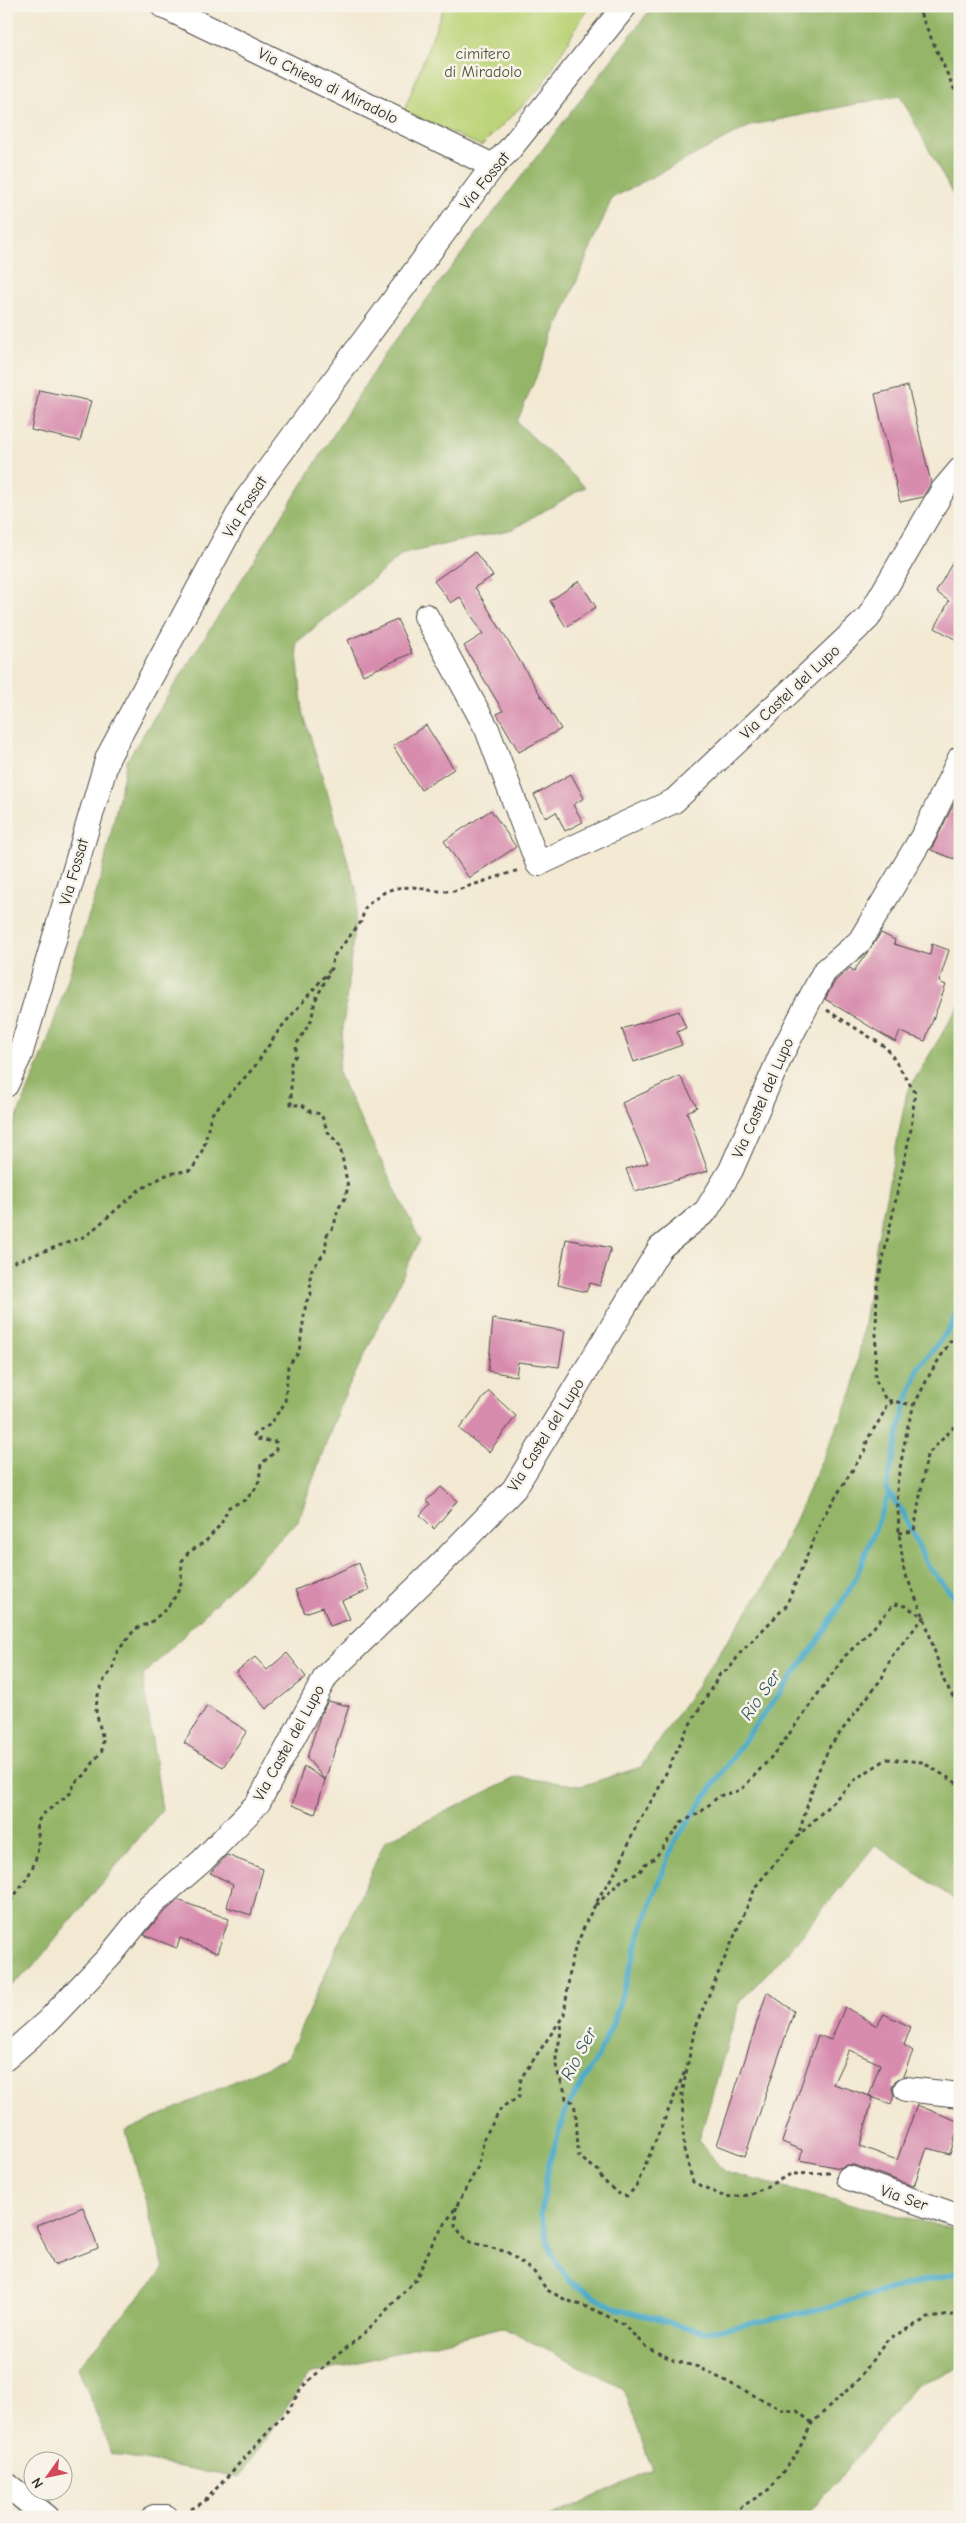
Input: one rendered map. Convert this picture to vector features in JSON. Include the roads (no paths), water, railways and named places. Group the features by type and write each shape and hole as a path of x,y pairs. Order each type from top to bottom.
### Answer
{"street":[{"name":"Via Chiesa di Miradolo","path":"163,6 494,166"},
{"name":"Via Fossat","path":"6,1085 20,1055 108,757 246,500 494,166 625,6"},
{"name":"Via Castel del Lupo","path":"426,616 488,729 538,864 674,801 868,618 943,490 960,470"},
{"name":"Via Castel del Lupo","path":"6,2058 48,2021 92,1975 150,1906 202,1860 258,1803 326,1676 442,1563 514,1489 660,1248 706,1211 731,1170 781,1055 824,972 860,941 924,834 960,758"},
{"path":"906,2088 960,2096"},
{"name":"Via Ser","path":"849,2178 960,2217"},
{"path":"6,2484 47,2517"},
{"path":"154,2517 166,2517"}],"waterway":[{"name":"Rio Ser","path":"960,1199 960,1225"},
{"name":"Rio Ser","path":"960,1302 951,1327 919,1367 905,1407 886,1489 903,1512 927,1565 960,1603"},
{"name":"Rio Ser","path":"889,1494 855,1580 816,1644 743,1742 675,1841 642,1927 615,2018 594,2064 567,2107 548,2167 541,2215 551,2254 570,2282 616,2308 705,2332 804,2313 960,2271"}],"park label":[{"name":"cimitero di Miradolo","path":"483,63"}]}
